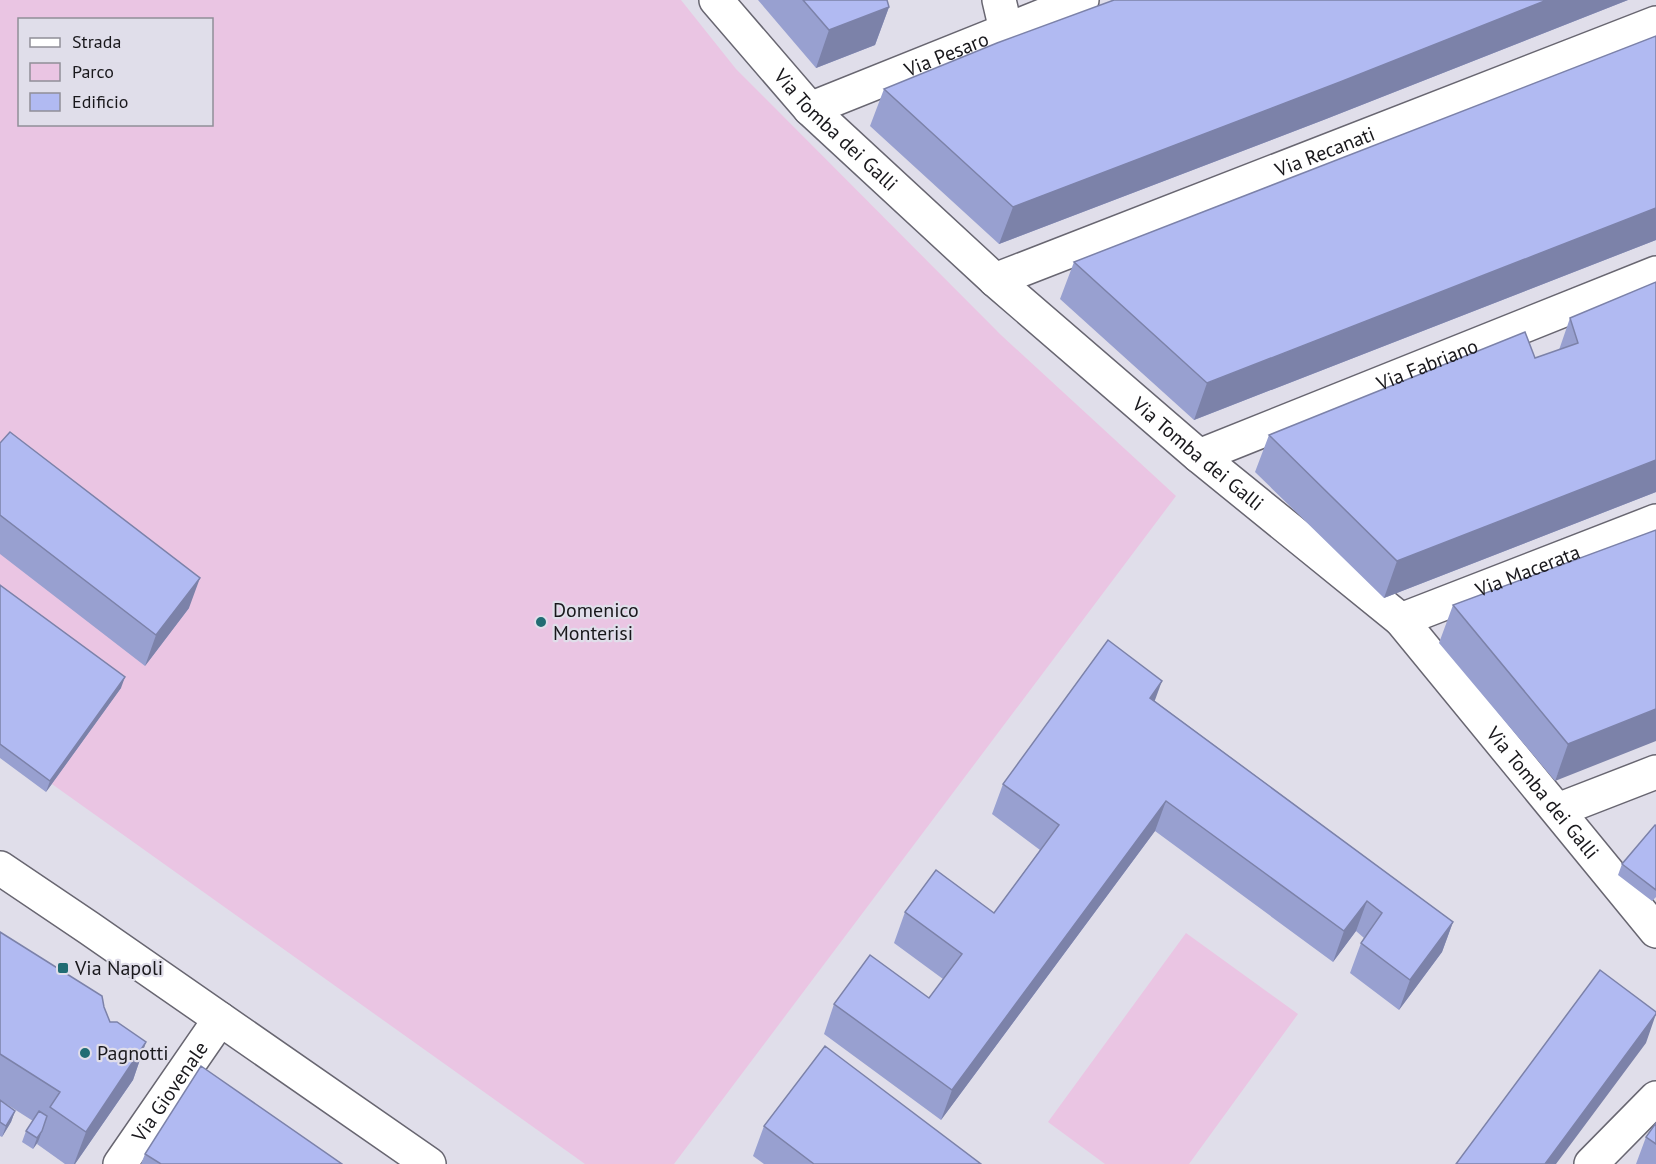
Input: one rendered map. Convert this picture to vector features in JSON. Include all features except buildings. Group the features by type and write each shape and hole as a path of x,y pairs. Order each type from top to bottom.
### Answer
{"street":[{"name":"Via Tomba dei Galli","path":"716,0 810,109 995,280 1199,456 1401,620 1656,931"},
{"name":"Via Pesaro","path":"810,109 1002,15 1083,0"},
{"name":"Via Recanati","path":"995,280 1656,23"},
{"name":"Via Fabriano","path":"1199,456 1656,273"},
{"name":"Via Macerata","path":"1401,620 1656,521"},
{"path":"1558,810 1656,772"},
{"path":"0,868 429,1164"},
{"name":"Via Giovenale","path":"120,1164 220,1019"},
{"path":"1591,1164 1656,1098"}],"green space":[{"name":"Domenico Monterisi","path":"0,0 681,0 736,69 1001,335 1176,496 674,1164 585,1164 0,747"},
{"path":"1186,933 1298,1014 1189,1164 1105,1164 1048,1122"}],"place":[{"name":"Domenico Monterisi","path":"541,622"},
{"name":"Via Napoli","path":"63,968"},
{"name":"Pagnotti","path":"85,1053"}]}
